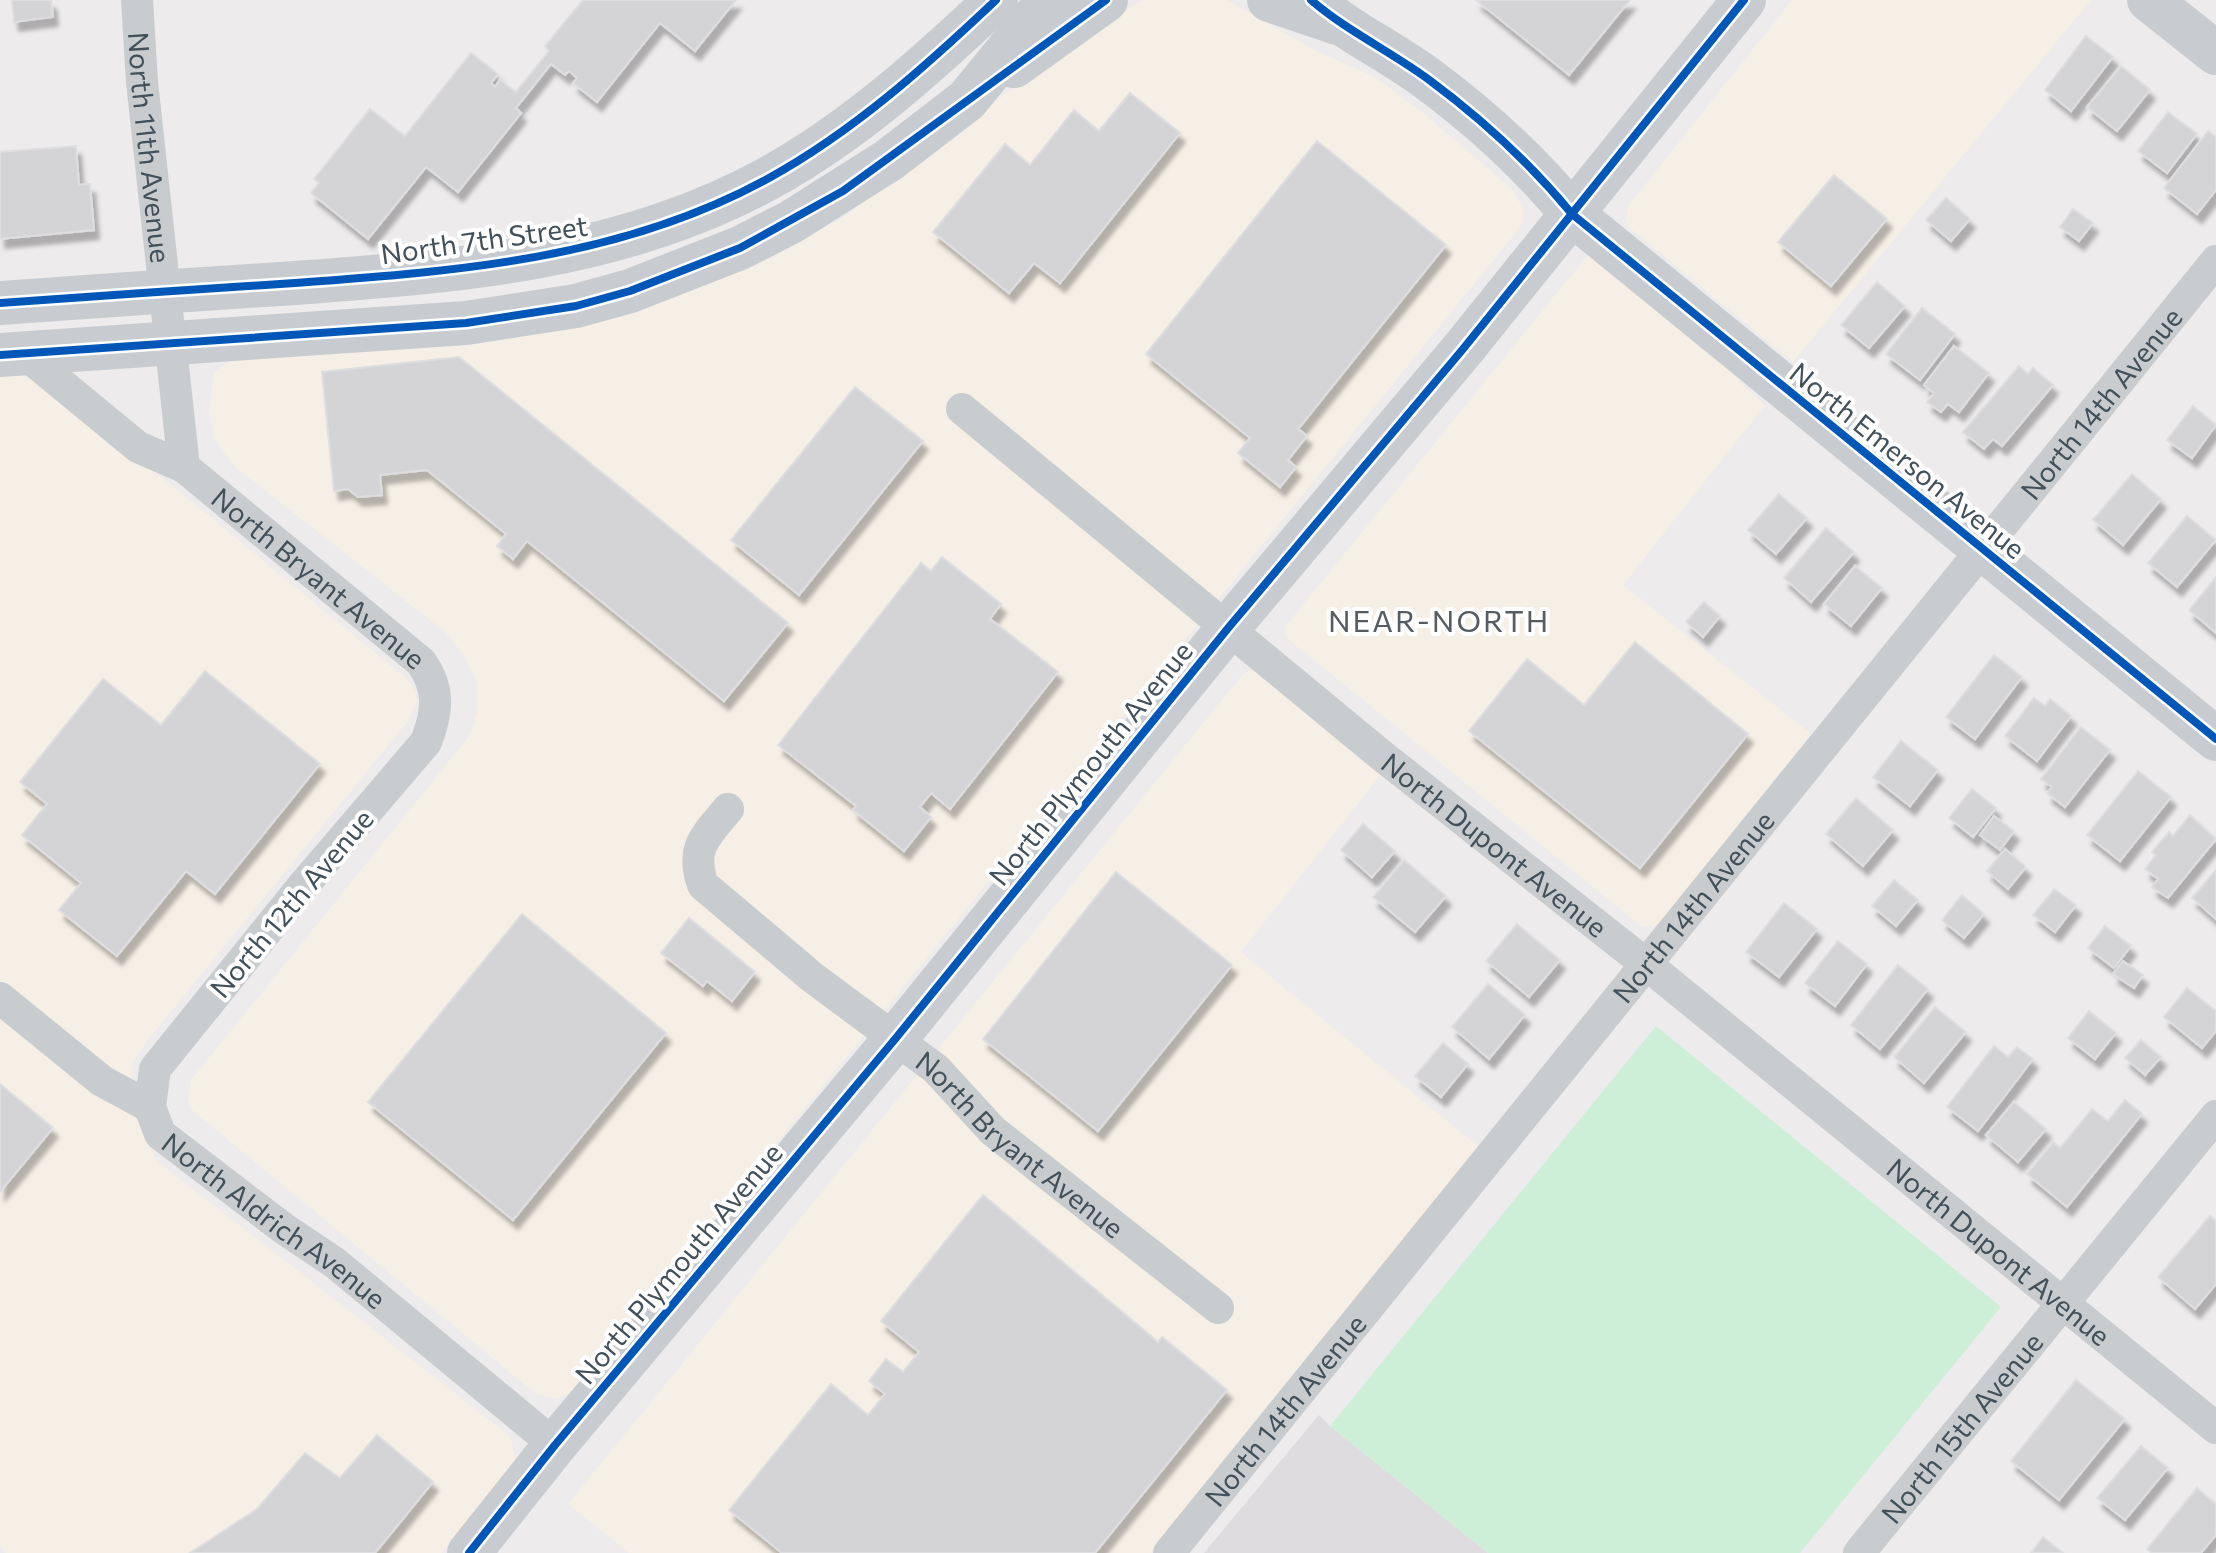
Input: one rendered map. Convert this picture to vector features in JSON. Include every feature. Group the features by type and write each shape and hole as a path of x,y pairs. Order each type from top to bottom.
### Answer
{"main road":[{"name":"North 7th Street","path":"0,303 407,275 515,263 618,240 670,223 768,178 816,150 902,86 996,0"},
{"path":"967,100 1049,0"},
{"path":"13,355 466,323 576,306 630,291 740,248 791,222 889,160 1106,0"},
{"path":"1269,0 1325,12 1430,80 1530,163 1572,214"},
{"name":"North Plymouth Avenue","path":"469,1553 555,1445 896,1038 1744,0"},
{"path":"2149,0 2216,53"},
{"name":"North Emerson Avenue","path":"1572,214 2216,739"}],"street":[{"name":"North 11th Avenue","path":"137,0 142,82 169,344"},
{"name":"North 14th Avenue","path":"1169,1553 2216,261"},
{"name":"North Bryant Avenue","path":"169,344 184,467"},
{"name":"North Bryant Avenue","path":"13,355 138,447 184,467 421,662 433,679 437,699"},
{"name":"North Dupont Avenue","path":"962,409 1381,755 1646,964 2216,1428"},
{"name":"North 12th Avenue","path":"150,1107 155,1069 426,742 435,721 437,699"},
{"name":"North Bryant Avenue","path":"728,809 702,841 696,864 703,885 812,977 936,1069 993,1131 1218,1308"},
{"name":"North Aldrich Avenue","path":"0,998 102,1081 150,1107 160,1134 283,1228 335,1263 555,1445"},
{"name":"North 15th Avenue","path":"1859,1553 2216,1116"}],"shaded area":[{"path":"1142,0 1227,0 1316,51 1375,77 1422,112 1514,191 1523,210 1523,220 1518,230 575,1391 556,1399 536,1394 194,1112 188,1102 191,1080 471,734 477,712 477,683 464,655 444,631 234,466 215,440 209,412 214,373 236,355 786,247 841,219 1028,77"},
{"path":"1792,0 2091,0 1793,362 1631,229 1626,220 1629,205"},
{"path":"1596,252 1709,337 1740,383 1765,405 1623,585 1811,734 1661,924 1652,926 1641,926 1288,639 1284,628 1587,256"},
{"path":"19,372 41,378 407,679 415,691 417,702 409,720 147,1041 134,1061 130,1079 135,1118 157,1161 510,1436 516,1461 514,1468 442,1553 5,1553 0,1546 0,373"},
{"path":"1255,669 1386,768 1241,952 1480,1148 1151,1553 629,1553 568,1504 1243,674"},
{"path":"1319,1415 1330,1426 1488,1553 1204,1553"}],"green space":[{"path":"1656,1026 2001,1307 1800,1553 1488,1553 1330,1426"}],"building":[{"path":"12,0 51,0 53,17 14,22"},
{"path":"583,0 736,0 695,51 660,23 597,102 573,83 577,78 569,71 565,75 551,64 516,108 521,113 458,192 426,167 368,239 311,193 319,183 314,179 370,109 405,136 471,53 498,74 491,83 495,87 500,80 516,92 549,51 545,46"},
{"path":"1476,0 1630,0 1569,75"},
{"path":"2086,36 2113,57 2071,111 2045,90"},
{"path":"2121,66 2150,90 2117,131 2087,107"},
{"path":"1130,93 1180,133 1060,283 1034,263 1009,293 933,232 1005,144 1030,165 1074,110 1099,131"},
{"path":"2168,112 2197,134 2167,173 2138,151"},
{"path":"2208,131 2216,137 2216,190 2197,214 2164,188"},
{"path":"1317,141 1446,245 1298,429 1307,436 1288,460 1296,467 1280,487 1238,453 1250,438 1146,354"},
{"path":"76,146 79,185 90,184 94,230 0,239 0,152"},
{"path":"1834,175 1887,219 1831,286 1778,242"},
{"path":"1946,198 1970,219 1951,241 1926,220"},
{"path":"2073,209 2093,223 2079,241 2060,227"},
{"path":"1877,282 1905,306 1869,348 1841,325"},
{"path":"1922,308 1955,334 1920,380 1886,354"},
{"path":"1954,346 1989,373 1959,412 1948,404 1941,412 1927,402 1934,393 1924,385"},
{"path":"459,357 788,623 724,701 527,541 513,559 497,546 506,534 427,470 380,475 382,495 358,497 348,489 334,491 322,372"},
{"path":"2019,366 2028,374 2033,368 2053,385 2002,446 1993,439 1984,449 1963,432"},
{"path":"855,387 923,441 799,595 731,540"},
{"path":"2193,406 2216,425 2192,458 2167,440"},
{"path":"2132,474 2161,499 2123,545 2093,520"},
{"path":"1779,494 1807,518 1776,554 1748,530"},
{"path":"2187,516 2216,540 2177,587 2148,563"},
{"path":"1826,528 1854,552 1811,602 1784,578"},
{"path":"942,557 1001,604 990,619 1058,672 950,809 931,793 920,807 931,817 904,851 853,810 856,806 778,745 921,563 931,571"},
{"path":"1855,566 1882,588 1851,626 1824,604"},
{"path":"2216,577 2216,633 2189,610"},
{"path":"1704,602 1720,616 1703,637 1686,622"},
{"path":"1635,642 1748,734 1640,868 1469,731 1527,659 1584,705"},
{"path":"1994,655 2022,677 1975,739 1946,717"},
{"path":"205,671 320,764 215,894 186,871 117,956 59,910 81,883 22,835 47,804 20,782 103,679 161,725"},
{"path":"2034,698 2045,706 2050,699 2071,716 2037,761 2005,736"},
{"path":"2081,727 2110,750 2065,807 2047,793 2052,787 2041,779"},
{"path":"1901,741 1938,770 1910,806 1873,777"},
{"path":"2138,771 2171,797 2120,861 2087,835"},
{"path":"1972,789 1996,808 1973,837 1949,818"},
{"path":"1856,798 1893,830 1863,866 1826,834"},
{"path":"2190,815 2216,839 2168,898 2152,887 2158,879 2145,869 2156,855 2152,852 2169,832 2173,836"},
{"path":"1994,816 2014,831 2000,850 1980,835"},
{"path":"1363,824 1395,851 1372,877 1341,850"},
{"path":"2005,849 2026,867 2008,889 1987,871"},
{"path":"1404,860 1446,896 1415,932 1373,897"},
{"path":"2216,870 2216,919 2192,898"},
{"path":"1116,872 1232,965 1098,1131 983,1039"},
{"path":"1894,880 1918,900 1896,926 1872,906"},
{"path":"2054,889 2076,905 2055,932 2033,915"},
{"path":"1962,895 1984,914 1964,938 1942,920"},
{"path":"1784,903 1817,929 1779,977 1746,952"},
{"path":"522,914 666,1033 513,1220 368,1102"},
{"path":"689,918 755,972 732,1001 707,981 703,986 661,953"},
{"path":"1517,924 1560,960 1529,997 1486,961"},
{"path":"2105,926 2131,946 2114,968 2088,948"},
{"path":"1838,941 1867,964 1835,1006 1805,983"},
{"path":"2123,961 2143,975 2134,988 2113,974"},
{"path":"1898,965 1928,989 1880,1049 1851,1025"},
{"path":"1488,984 1525,1015 1489,1059 1452,1027"},
{"path":"2187,988 2216,1011 2216,1031 2202,1048 2164,1017"},
{"path":"1935,1007 1966,1032 1924,1083 1894,1057"},
{"path":"2089,1011 2116,1033 2095,1059 2068,1038"},
{"path":"2141,1040 2161,1057 2145,1075 2125,1058"},
{"path":"1443,1043 1468,1064 1441,1097 1415,1076"},
{"path":"1994,1046 2008,1057 2017,1047 2033,1059 1978,1131 1947,1107"},
{"path":"0,1084 53,1128 0,1192"},
{"path":"2125,1100 2142,1114 2067,1207 2027,1174 2053,1142 2060,1148 2092,1109 2108,1121"},
{"path":"2014,1102 2046,1129 2018,1162 1986,1135"},
{"path":"983,1195 1158,1342 1162,1337 1227,1390 1095,1553 782,1553 729,1510 831,1384 868,1415 885,1394 869,1381 886,1359 903,1372 919,1352 881,1321"},
{"path":"2210,1216 2216,1221 2216,1284 2195,1309 2158,1277"},
{"path":"2076,1380 2125,1419 2059,1500 2011,1461"},
{"path":"377,1435 433,1482 375,1553 190,1553 257,1509 305,1453 340,1478"},
{"path":"2141,1446 2168,1468 2125,1520 2097,1498"},
{"path":"2197,1488 2216,1504 2216,1535 2201,1553 2152,1553 2147,1549"},
{"path":"2043,1537 2063,1553 2031,1553"}],"cycle path":[{"path":"0,303 418,273 538,256 598,244 656,227 713,205 769,178 830,140 916,73 996,0"},
{"path":"0,355 466,323 576,306 630,291 740,248 843,191 1106,0"},
{"path":"1311,0 1414,69 1467,110 1522,159 1572,214 2216,739"},
{"path":"469,1553 555,1445 896,1038 1229,627 1463,349 1744,0"}],"district":[{"name":"NEAR-NORTH","path":"1439,619"}]}
